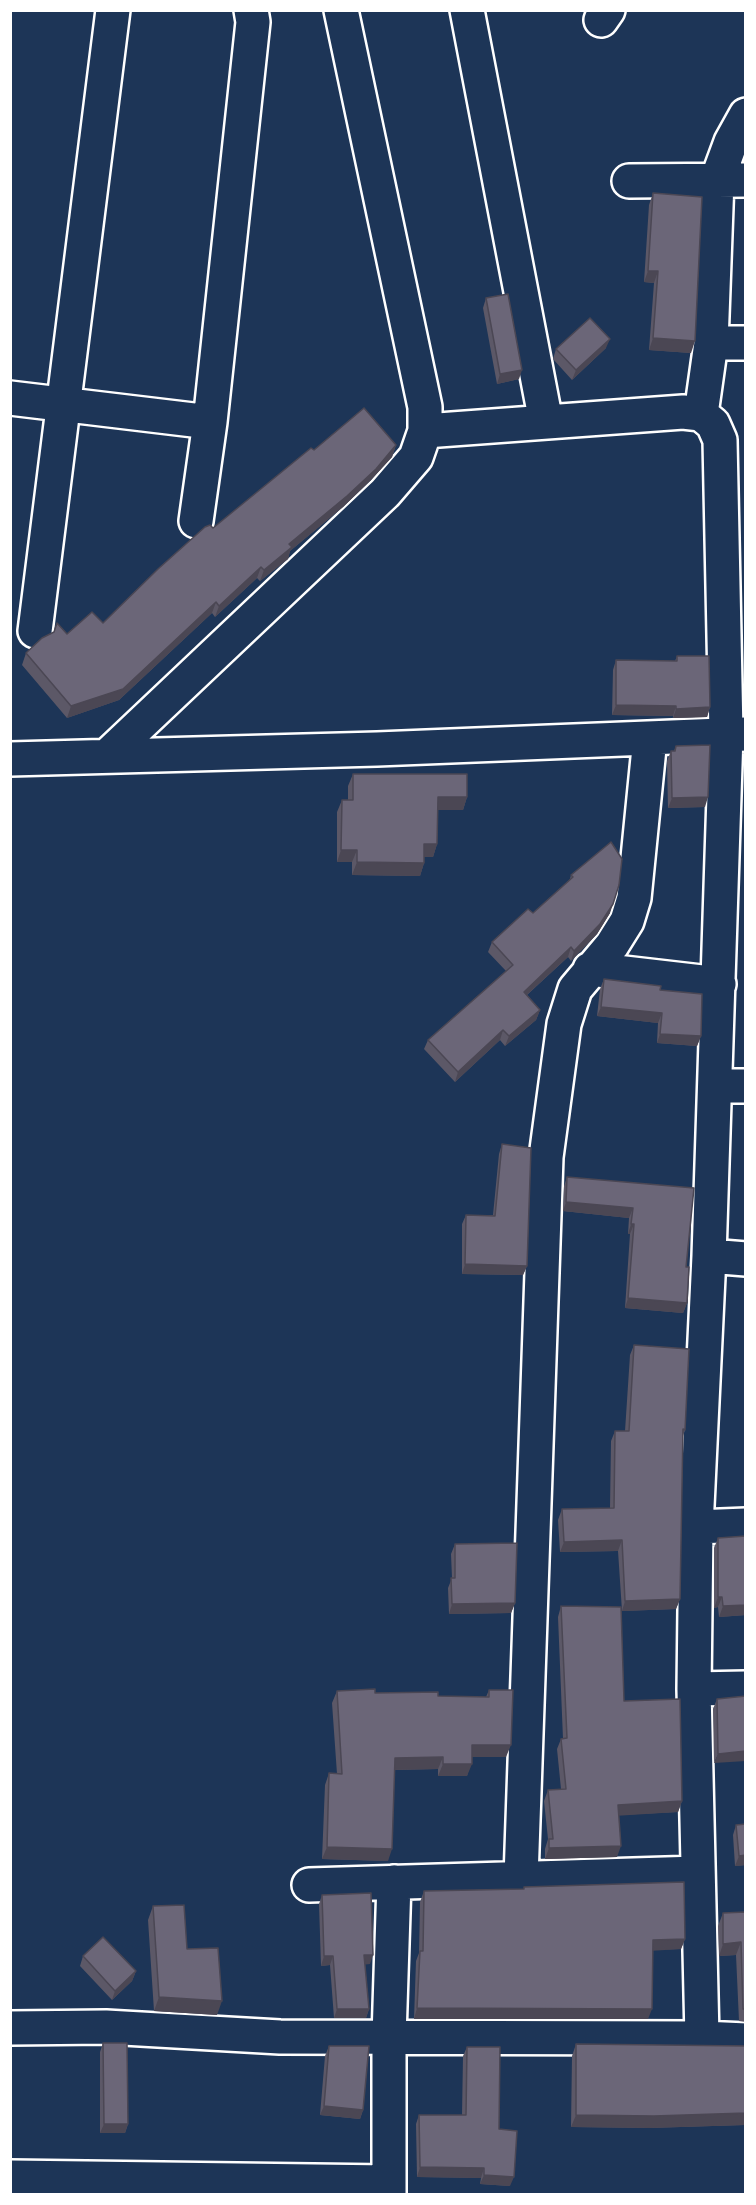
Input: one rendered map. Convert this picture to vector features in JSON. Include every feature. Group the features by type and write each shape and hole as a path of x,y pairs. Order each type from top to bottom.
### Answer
{"street":[{"path":"35,631 112,10"},
{"path":"196,521 210,422 253,22 251,10"},
{"path":"107,756 385,493 416,457 425,431 425,407 341,10"},
{"path":"467,10 546,422"},
{"path":"701,414 731,180 731,142 746,115"},
{"path":"629,182 731,180"},
{"path":"711,343 746,343"},
{"path":"10,398 210,422"},
{"path":"425,431 683,412 701,414 713,423 720,440 736,734 719,984 730,1086 709,1256 696,1527 694,1689 702,2038"},
{"path":"10,759 377,749 736,734"},
{"path":"520,1878 546,1157 564,1024 575,989 612,945 622,929 634,898 650,738"},
{"path":"590,969 719,984"},
{"path":"709,1256 746,1259"},
{"path":"696,1527 746,1525"},
{"path":"694,1689 746,1688"},
{"path":"309,1885 698,1872"},
{"path":"10,2177 228,2187 389,2188 389,2037 394,1882"},
{"path":"10,2028 106,2027 280,2037 746,2040"}],"building":[{"path":"653,193 702,197 695,341 653,338 658,271 648,271"},
{"path":"508,294 522,370 500,374 486,298"},
{"path":"590,318 610,339 576,370 556,349"},
{"path":"364,408 396,445 376,469 289,544 292,547 264,570 261,567 219,606 216,602 123,689 71,706 26,653 42,638 54,632 57,623 67,634 92,612 103,623 205,527 210,525 213,528"},
{"path":"677,656 709,656 710,707 676,709 676,706 616,705 616,660 677,661"},
{"path":"710,745 708,797 672,798 671,751 675,751 676,746"},
{"path":"353,774 467,774 467,797 438,797 437,844 424,844 424,863 357,862 357,850 341,850 342,800 353,800"},
{"path":"611,842 622,859 619,885 613,904 600,924 574,951 571,947 524,992 540,1010 509,1036 503,1030 458,1072 428,1040 513,965 492,942 528,909 533,913 573,877 571,875"},
{"path":"604,979 661,986 660,990 702,994 701,1036 660,1034 662,1013 601,1007"},
{"path":"502,1144 531,1148 527,1266 465,1264 466,1215 495,1216"},
{"path":"567,1177 694,1188 686,1267 689,1267 687,1303 628,1298 634,1224 631,1224 633,1208 566,1202"},
{"path":"634,1345 689,1349 685,1430 683,1429 680,1599 625,1601 622,1540 564,1542 562,1509 614,1508 615,1431 629,1431"},
{"path":"746,1536 746,1605 723,1606 722,1597 718,1597 718,1538"},
{"path":"517,1543 515,1603 452,1604 451,1578 455,1578 455,1544"},
{"path":"561,1606 621,1607 624,1701 680,1699 682,1801 618,1805 621,1846 549,1848 549,1839 553,1839 548,1790 566,1789 561,1739 567,1738"},
{"path":"375,1689 375,1693 438,1692 438,1696 489,1697 489,1690 513,1690 511,1745 472,1745 472,1764 443,1764 443,1757 395,1758 392,1849 327,1847 329,1773 342,1774 337,1691"},
{"path":"746,1696 746,1751 718,1754 717,1699"},
{"path":"746,1824 746,1855 739,1856 736,1825"},
{"path":"684,1882 685,1939 653,1940 652,2009 417,2008 420,1951 423,1951 424,1891"},
{"path":"371,1893 373,1955 364,1955 369,2009 337,2009 333,1956 324,1956 322,1895"},
{"path":"184,1905 187,1949 218,1948 222,2001 159,1997 153,1906"},
{"path":"746,1912 746,2009 743,2009 741,1942 723,1944 723,1913"},
{"path":"103,1937 136,1971 115,1991 83,1956"},
{"path":"103,2043 127,2043 128,2124 104,2124"},
{"path":"576,2044 746,2046 746,2113 654,2116 576,2115"},
{"path":"329,2046 369,2046 363,2110 324,2106"},
{"path":"467,2047 500,2047 499,2129 517,2131 514,2177 484,2175 484,2168 420,2167 419,2115 466,2115"}]}
